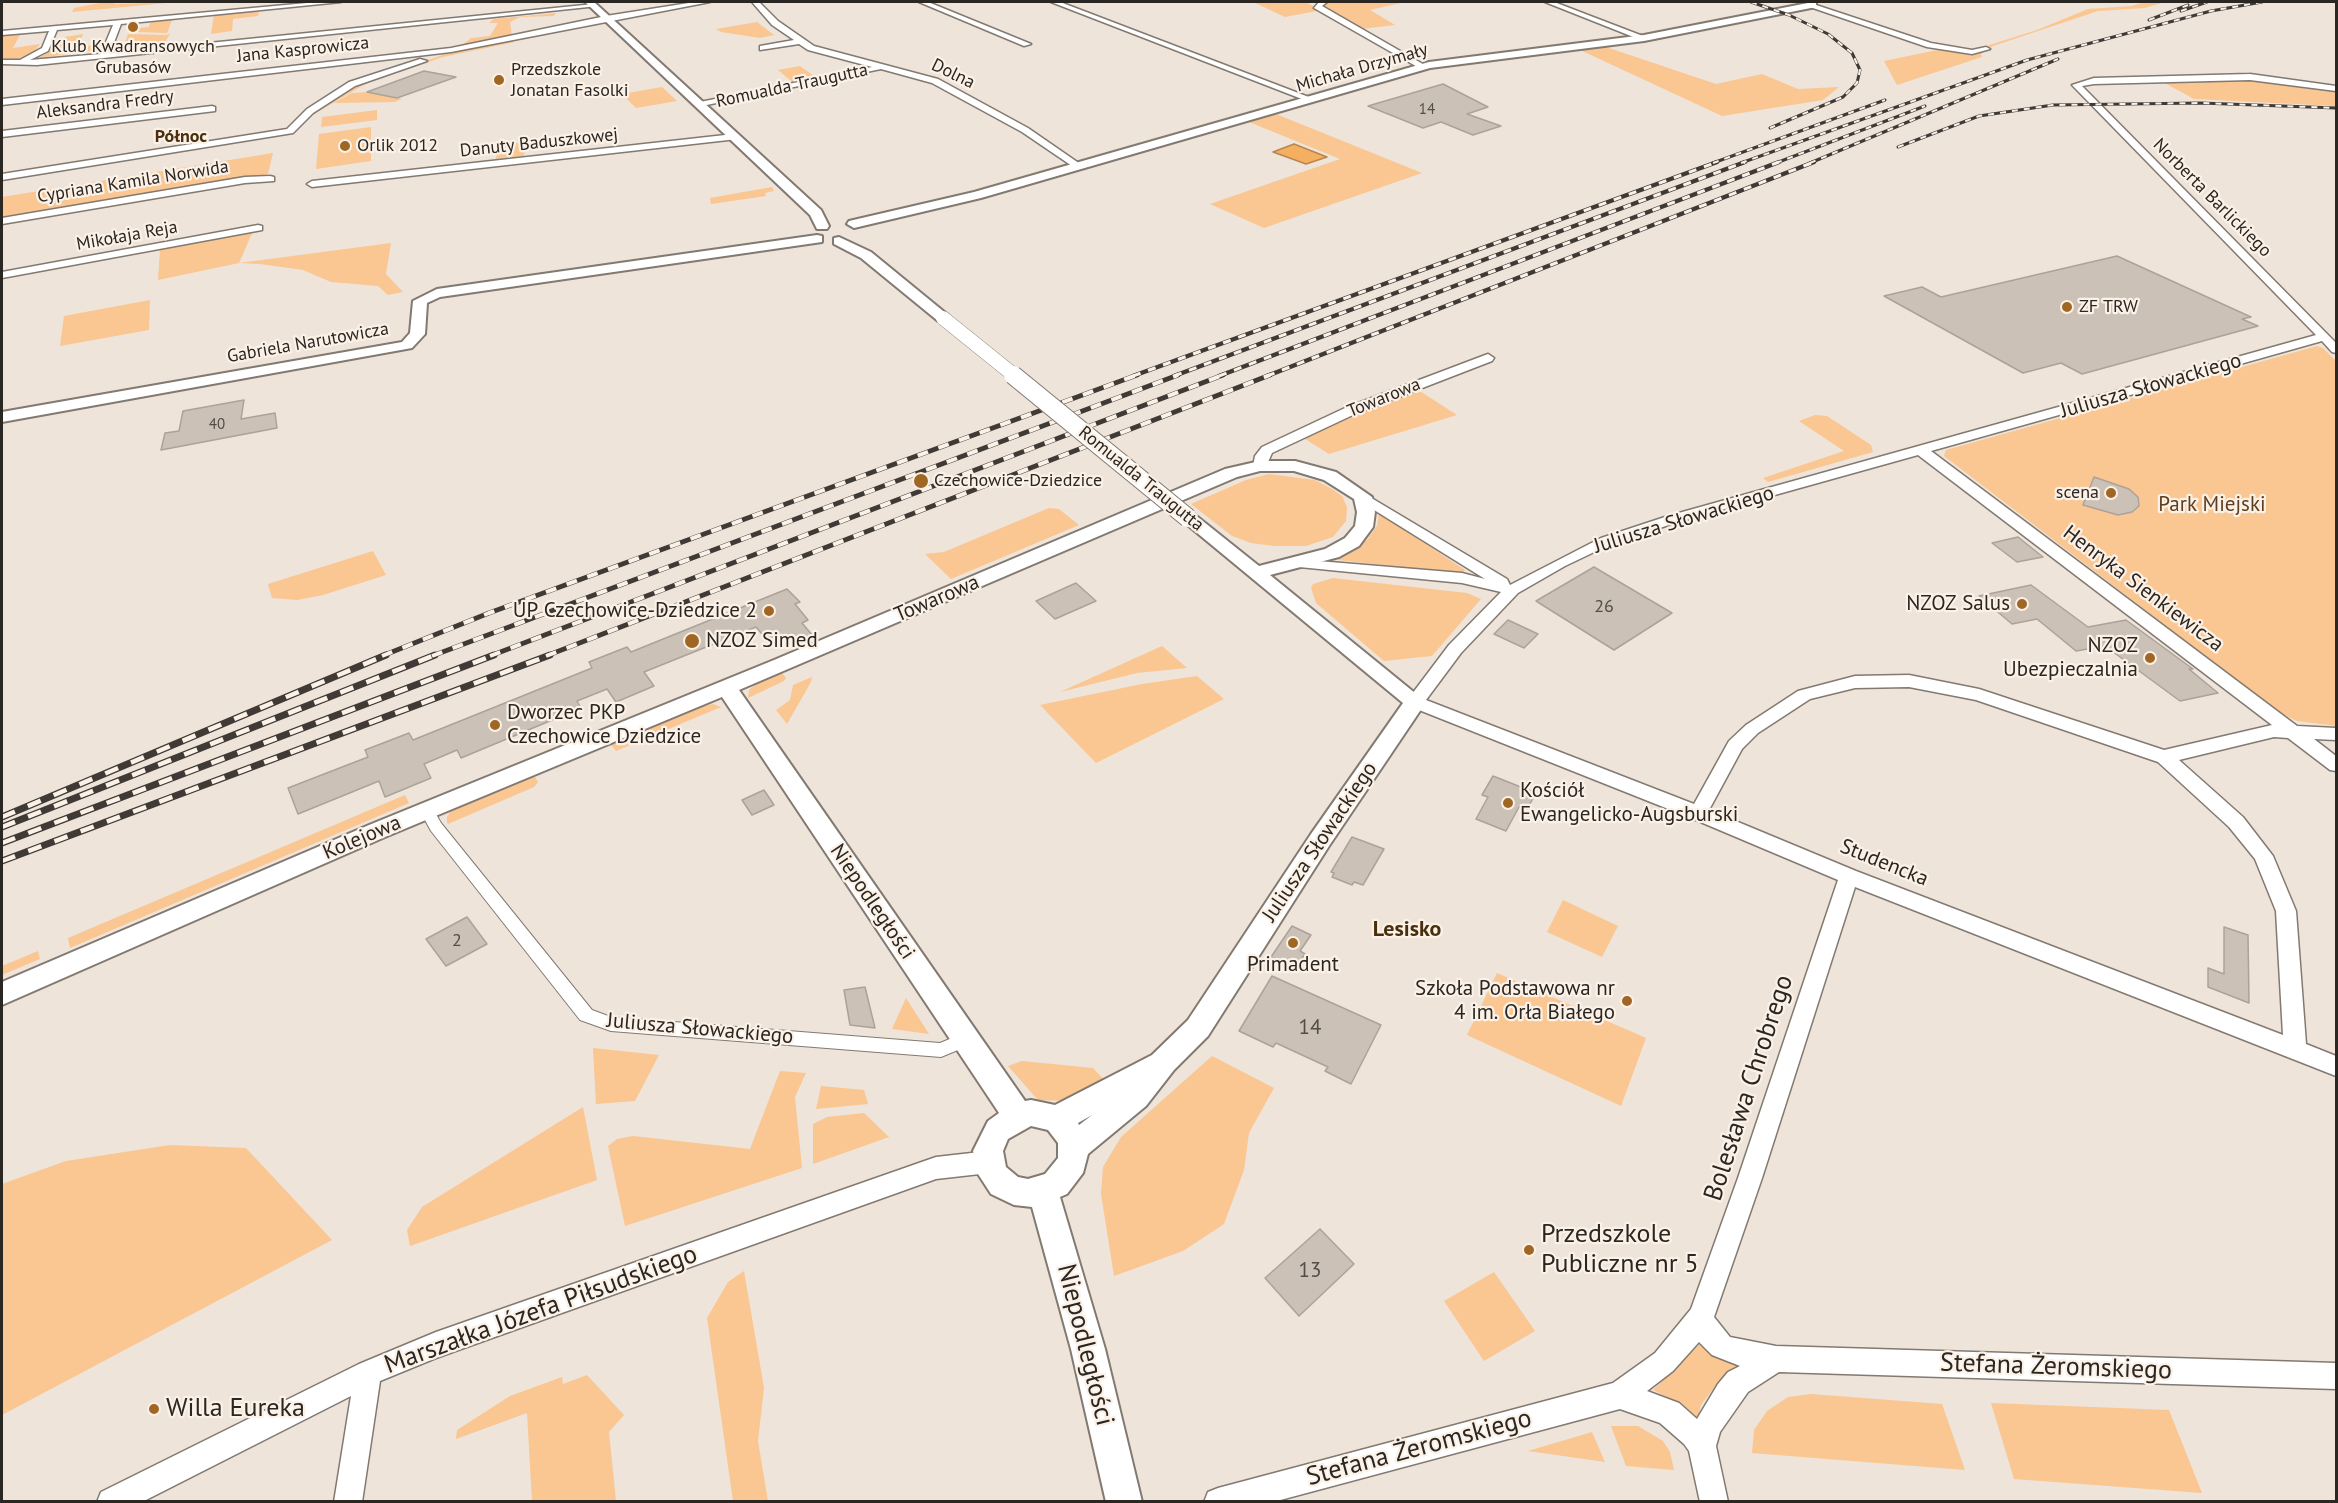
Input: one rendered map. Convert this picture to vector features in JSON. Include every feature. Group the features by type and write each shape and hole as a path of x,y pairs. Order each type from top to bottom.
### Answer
{"street":[{"path":"2,33 337,2"},
{"name":"Jana Kasprowicza","path":"2,102 452,50 606,18 706,2"},
{"name":"Dolna","path":"755,2 776,23 800,41 821,51 935,81 1025,130 1078,166"},
{"path":"922,2 1027,44"},
{"path":"1055,2 1310,99"},
{"path":"1324,2 1317,6 1424,67"},
{"path":"1549,2 1644,38"},
{"name":"Michała Drzymały","path":"849,227 913,212 1424,67 1464,58 1644,38 1808,3 1830,2"},
{"path":"1808,3 1930,45 1972,52 1986,50"},
{"path":"2,62 18,63 105,55 259,34 592,4"},
{"name":"Romualda Traugutta","path":"592,4 734,137 817,228"},
{"path":"262,19 264,8"},
{"path":"199,27 203,14"},
{"path":"105,55 118,22"},
{"path":"18,63 45,49 54,28"},
{"path":"2,177 290,131 310,111 352,84 452,50 466,39"},
{"path":"763,48 800,41"},
{"name":"Romualda Traugutta","path":"700,105 883,67"},
{"name":"Norberta Barlickiego","path":"2337,89 2250,76 2094,81 2076,85 2337,349"},
{"name":"Aleksandra Fredry","path":"2,134 212,109"},
{"name":"Danuty Baduszkowej","path":"312,184 734,137"},
{"name":"Cypriana Kamila Norwida","path":"2,221 245,180 270,179"},
{"path":"817,228 849,227"},
{"path":"839,242 849,227"},
{"path":"849,227 866,255"},
{"name":"Mikołaja Reja","path":"2,275 258,228"},
{"path":"817,228 866,255"},
{"name":"Gabriela Narutowicza","path":"2,417 407,345 417,334 420,301 437,293 765,245 817,228"},
{"name":"Romualda Traugutta","path":"866,255 1415,702"},
{"name":"Juliusza Słowackiego","path":"1074,1147 1136,1097 1164,1061 1198,1028 1320,840 1415,702 1455,649 1512,590 1606,541 1673,519 2324,337"},
{"name":"Towarowa","path":"1260,466 1262,456 1267,450 1350,411 1488,358"},
{"name":"Henryka Sienkiewicza","path":"1922,450 2337,765"},
{"name":"Towarowa","path":"726,687 1221,477 1260,466 1285,465 1318,471 1335,478 1363,497"},
{"path":"1363,497 1512,590"},
{"path":"1257,572 1332,553 1352,542 1364,527 1366,512 1363,497"},
{"path":"1299,562 1462,578 1512,590"},
{"path":"1698,813 1735,745 1752,729 1804,695 1855,682 1909,681 1979,695 2164,757 2236,822 2263,856 2286,911 2295,1050"},
{"name":"Kolejowa","path":"2,994 428,811 726,687"},
{"name":"Niepodległości","path":"726,687 964,1040 1018,1116"},
{"name":"Studencka","path":"1415,702 1698,813 1849,876 2337,1066"},
{"path":"2164,757 2274,731 2291,730 2337,734"},
{"name":"Juliusza Słowackiego","path":"428,811 436,827 586,1015 611,1024 941,1050 964,1040"},
{"name":"Bolesława Chrobrego","path":"1620,1395 1664,1362 1692,1332 1701,1317 1750,1178 1849,876"},
{"name":"Juliusza Słowackiego","path":"1057,1119 1164,1061"},
{"path":"1031,1113 1057,1119 1072,1138 1074,1147 1072,1163 1066,1174 1043,1190 1028,1193 1008,1187 993,1174 988,1162 988,1151 998,1130 1018,1116 1031,1113"},
{"name":"Marszałka Józefa Piłsudskiego","path":"111,1502 368,1373 436,1345 936,1168 988,1162"},
{"name":"Niepodległości","path":"1043,1190 1088,1349 1124,1502"},
{"name":"Stefana Żeromskiego","path":"1701,1317 1703,1327 1721,1346 1733,1351 1776,1359 2337,1376"},
{"path":"1713,1502 1702,1446 1708,1426 1738,1382 1776,1359"},
{"path":"348,1502 368,1373"},
{"path":"1620,1395 1670,1413 1683,1423 1702,1446"},
{"name":"Stefana Żeromskiego","path":"1218,1502 1620,1395"}],"green space":[{"path":"115,2 114,4 177,2 72,12 74,8"},
{"path":"1253,2 1305,2 1322,10 1285,17"},
{"path":"1325,2 1405,2 1370,10 1395,25 1362,29 1322,6"},
{"path":"2145,2 2165,2 2145,8 2098,11 1993,46 1981,54 1982,57 1897,85 1884,61 1947,48 1970,51 2037,30 2088,9 2132,6"},
{"path":"259,12 258,16 233,19 232,31 211,34 214,15"},
{"path":"556,13 554,16 520,17 510,22 512,36 462,45 471,38 490,36 498,23 489,23 494,19"},
{"path":"195,16 172,20 167,33 138,32 138,28 149,27 150,23 160,20"},
{"path":"757,22 774,35 760,38 721,32 716,29"},
{"path":"45,31 20,35 13,48 40,44 34,52 17,60 2,59 2,35"},
{"path":"83,34 78,48 104,43 102,49 39,58 49,52 57,41"},
{"path":"128,34 170,34 163,45 118,49 119,46 124,46"},
{"path":"509,40 515,42 443,57 367,83 306,119 349,88 451,52"},
{"path":"1603,46 1716,84 1762,74 1798,89 1839,87 1823,100 1722,116 1578,49"},
{"path":"800,66 814,76 834,73 839,76 795,84 778,70"},
{"path":"2256,79 2336,92 2336,106 2194,99 2161,81"},
{"path":"662,87 677,101 636,108 622,94"},
{"path":"369,92 402,99 395,102 334,103 352,93"},
{"path":"377,110 377,120 321,127 322,117"},
{"path":"1276,114 1422,173 1264,228 1210,204 1340,159 1249,122"},
{"name":"Orlik 2012","path":"371,127 371,161 316,169 319,134"},
{"path":"526,142 524,156 496,159 498,145"},
{"path":"273,153 267,178 246,178 2,218 2,197"},
{"path":"772,187 774,191 765,193 766,196 711,204 710,198"},
{"path":"253,231 239,263 158,280 160,249"},
{"path":"391,243 386,274 403,292 388,295 378,286 331,282 303,270 239,263"},
{"path":"150,300 149,330 60,346 64,316"},
{"name":"Park Miejski","path":"2317,346 2323,348 2336,361 2336,726 2297,721 2280,713 1944,456 1946,450"},
{"path":"1415,388 1457,415 1329,454 1302,437"},
{"path":"1815,415 1827,416 1871,445 1873,452 1768,482 1763,478 1844,451 1799,421"},
{"path":"1269,474 1315,480 1332,489 1342,496 1347,507 1346,521 1333,537 1306,546 1274,546 1251,543 1232,536 1191,504 1246,480"},
{"path":"1049,508 1059,509 1079,525 951,579 925,554 944,552"},
{"path":"1379,513 1465,570 1462,574 1338,560 1367,540 1377,526"},
{"path":"373,551 386,575 323,595 297,600 272,598 268,584"},
{"path":"1333,578 1467,593 1481,599 1432,656 1384,661 1316,603 1311,588 1313,584"},
{"path":"1162,646 1187,668 1137,673 1060,692"},
{"path":"782,673 786,678 784,681 748,698 749,690 756,684"},
{"path":"1197,676 1224,699 1096,763 1040,705 1142,684"},
{"path":"812,677 787,724 776,710 790,700 793,685"},
{"path":"713,704 721,707 616,751 612,746 603,746 698,707"},
{"path":"534,775 538,782 534,787 448,824 447,817 452,809"},
{"path":"405,795 409,803 70,948 68,938"},
{"path":"1563,900 1618,926 1602,957 1547,932"},
{"path":"38,951 40,959 2,975 2,966"},
{"path":"1497,973 1646,1038 1621,1106 1467,1035"},
{"path":"906,998 929,1034 892,1029"},
{"path":"593,1048 659,1055 635,1101 596,1104"},
{"path":"1212,1056 1274,1088 1249,1133 1244,1170 1224,1224 1183,1251 1114,1276 1101,1194 1103,1167 1121,1137"},
{"path":"1022,1061 1093,1068 1106,1082 1070,1101 1038,1100 1008,1066"},
{"path":"780,1071 806,1073 795,1097 802,1168 625,1226 608,1146 617,1139 633,1136 750,1149"},
{"path":"821,1086 864,1090 868,1104 816,1109"},
{"path":"583,1107 597,1180 410,1246 407,1230 422,1207"},
{"path":"864,1113 889,1137 813,1164 813,1124 827,1117"},
{"path":"170,1145 246,1148 332,1240 2,1415 2,1184 66,1161"},
{"path":"744,1271 764,1388 758,1441 768,1501 733,1501 707,1318 728,1282"},
{"path":"1494,1272 1535,1331 1484,1361 1444,1301"},
{"path":"1700,1344 1720,1358 1748,1364 1719,1381 1701,1405 1697,1421 1677,1402 1653,1390"},
{"path":"587,1375 624,1415 609,1432 616,1501 532,1501 527,1413 456,1439 457,1430 510,1396 562,1377 563,1384"},
{"path":"1811,1394 1942,1404 1965,1470 1752,1453 1754,1430 1767,1411 1788,1397"},
{"path":"1991,1403 2169,1410 2202,1493 2014,1479"},
{"path":"1611,1426 1638,1426 1663,1441 1670,1452 1674,1470 1626,1466"},
{"path":"1592,1432 1605,1462 1528,1451"}],"shaded area":[{"path":"1294,144 1327,157 1306,164 1273,152"}],"building":[{"path":"424,71 456,77 397,98 367,92"},
{"path":"1443,84 1488,107 1467,114 1501,126 1473,135 1441,122 1423,128 1368,106"},
{"name":"ZF TRW","path":"2117,256 2251,317 2242,319 2258,326 2082,374 2061,363 2023,373 1884,296 1922,287 1941,297"},
{"path":"244,400 241,419 275,413 277,428 161,450 165,433 179,431 183,411"},
{"name":"scena","path":"2094,477 2129,489 2138,497 2139,506 2132,512 2118,515 2083,505"},
{"path":"2018,537 2043,557 2017,562 1992,543"},
{"path":"1594,567 1672,613 1614,650 1536,601"},
{"path":"1076,583 1096,601 1055,619 1036,601"},
{"name":"NZOZ Ubezpieczalnia","path":"2031,585 2088,627 2126,620 2193,669 2189,669 2218,693 2180,701 2105,646 2076,651 2037,619 2012,624 1979,596"},
{"name":"Dworzec PKP Czechowice Dziedzice","path":"787,589 800,602 795,604 808,620 802,623 813,636 787,647 777,635 766,639 756,627 644,672 654,686 616,702 607,689 577,701 581,708 461,758 457,750 424,764 431,778 385,797 379,781 298,814 288,788 368,757 365,750 409,733 413,740 592,668 589,662 627,647 631,652"},
{"path":"1508,620 1538,634 1524,648 1494,634"},
{"name":"Kościół Ewangelicko-Augsburski","path":"1493,776 1536,793 1527,809 1519,807 1506,831 1476,819 1488,797 1482,795"},
{"path":"764,790 774,805 752,815 742,800"},
{"path":"1352,837 1384,849 1363,885 1354,882 1352,885 1332,877 1334,873 1331,872"},
{"path":"467,917 487,944 446,966 426,939"},
{"name":"Primadent","path":"1292,926 1311,935 1300,951 1305,954 1295,968 1271,957"},
{"path":"2224,927 2248,935 2249,1003 2208,987 2208,968 2224,974"},
{"path":"1272,976 1381,1025 1351,1084 1325,1071 1328,1067 1276,1043 1273,1047 1239,1031"},
{"path":"865,987 875,1028 850,1025 844,990"},
{"path":"1320,1229 1354,1264 1299,1316 1265,1278"}],"railway":[{"path":"1751,2 1789,15 1828,34 1852,53 1860,70 1857,83 1843,97 1770,128"},
{"path":"2181,11 2207,2"},
{"path":"1741,163 2027,60 2211,11 2262,2"},
{"path":"2149,20 2188,5"},
{"path":"1810,163 2058,59"},
{"path":"1713,163 1885,100"},
{"path":"1898,147 1979,116 2053,105 2201,103 2336,108"},
{"path":"1776,163 1925,106"},
{"path":"1133,376 1717,162"},
{"path":"1174,376 1745,162"},
{"path":"1219,376 1779,162"},
{"path":"1267,376 1814,162"},
{"path":"382,656 489,613 1137,375"},
{"path":"432,656 1178,375"},
{"path":"490,656 1223,375"},
{"path":"546,656 1270,375"},
{"path":"2,817 386,655"},
{"path":"2,827 435,655"},
{"path":"2,843 494,655"},
{"path":"2,861 550,655"}],"place":[{"name":"Klub Kwadransowych Grubasów","path":"133,27"},
{"name":"Przedszkole Jonatan Fasolki","path":"499,80"},
{"name":"Orlik 2012","path":"345,146"},
{"name":"ZF TRW","path":"2067,307"},
{"name":"Czechowice-Dziedzice","path":"921,481"},
{"name":"scena","path":"2111,493"},
{"name":"NZOZ Salus","path":"2022,604"},
{"name":"UP Czechowice-Dziedzice 2","path":"769,611"},
{"name":"NZOZ Simed","path":"692,641"},
{"name":"NZOZ Ubezpieczalnia","path":"2150,658"},
{"name":"Dworzec PKP Czechowice Dziedzice","path":"495,725"},
{"name":"Kościół Ewangelicko-Augsburski","path":"1508,803"},
{"name":"Primadent","path":"1293,943"},
{"name":"Szkoła Podstawowa nr 4 im. Orła Białego","path":"1627,1001"},
{"name":"Przedszkole Publiczne nr 5","path":"1529,1250"},
{"name":"Willa Eureka","path":"154,1409"}],"district":[{"name":"Północ","path":"181,137"},
{"name":"Lesisko","path":"1407,930"}]}
